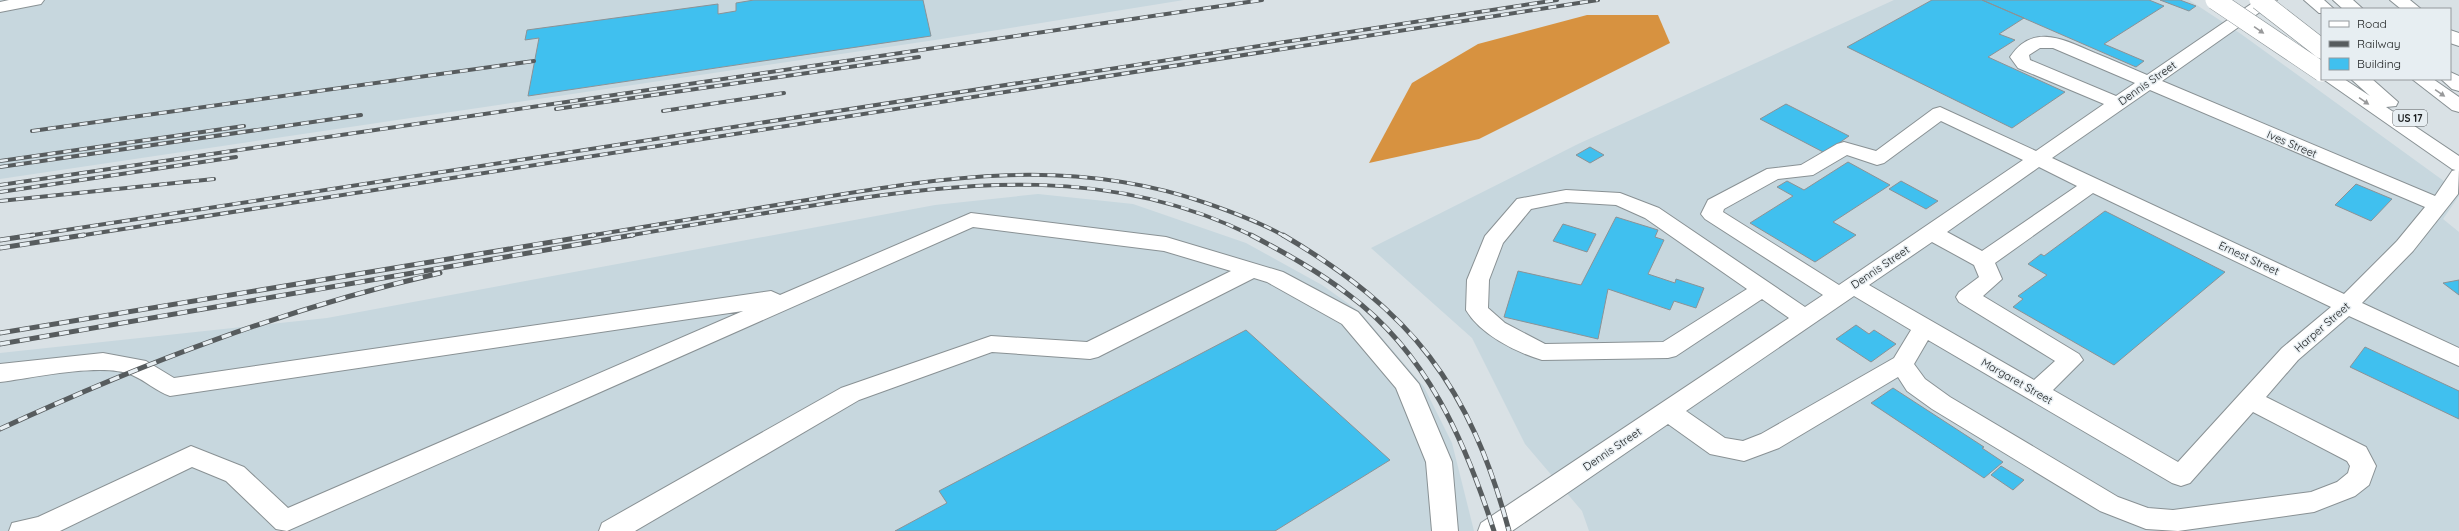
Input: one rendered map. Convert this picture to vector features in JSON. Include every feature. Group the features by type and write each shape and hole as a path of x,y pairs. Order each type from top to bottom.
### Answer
{"main road":[{"path":"0,7 35,0"},
{"path":"2215,0 2321,71"},
{"path":"2260,0 2321,48"},
{"name":"Dennis Street","path":"1491,531 2039,159 2117,103 2268,0"},
{"path":"2313,0 2324,8"},
{"path":"2342,0 2353,8"},
{"path":"2399,0 2411,8"},
{"name":"Ives Street","path":"2117,103 2024,64 2018,57 2023,49 2037,42 2047,41 2057,43 2438,205"},
{"path":"2451,79 2459,85"},
{"path":"2333,80 2459,165"},
{"name":"US 17","path":"2361,80 2459,157"},
{"path":"2422,80 2459,106"},
{"name":"Ernest Street","path":"1846,290 1712,214 1715,205 1774,173 1806,171 1844,148 1863,152 1876,159 1940,113 2459,358"},
{"name":"Harper Street","path":"2181,476 2290,354 2347,305 2405,246 2438,205 2459,175"},
{"path":"1982,261 2093,184"},
{"path":"1762,289 1668,350 1542,352 1498,329 1477,310 1478,280 1492,241 1524,204 1566,196 1620,200 1652,213 1805,318"},
{"path":"22,531 43,527 191,456 235,474 285,521 971,220 1166,244 1275,277 1350,318 1407,384 1439,462 1445,531"},
{"path":"1931,232 1982,261 1991,279 1968,297 2072,360 2036,392"},
{"path":"612,531 850,394 991,344 1090,351 1252,270"},
{"name":"Margaret Street","path":"1846,290 1924,327 2181,476"},
{"path":"0,373 103,361 138,367 170,387 800,295"},
{"path":"1668,411 1719,447 1744,451 1770,441 1861,386 1902,364 1924,327"},
{"path":"1902,364 1916,385 1941,403 2102,500 2146,518 2173,521 2314,502 2346,489 2360,478 2362,466 2357,454 2250,400"}],"shaded area":[{"path":"0,0 1184,0 935,40 0,179"},
{"path":"1894,0 2189,0 2241,34 2459,192 2459,196 2443,219 2459,232 2459,531 1589,531 1582,511 1525,444 1472,338 1371,248 1578,144"},
{"path":"1587,15 1658,15 1670,43 1479,139 1369,163 1412,83 1478,44"},
{"path":"1038,194 1133,204 1246,243 1322,285 1360,312 1424,387 1452,443 1474,531 0,531 0,353 327,318 935,205"}],"building":[{"path":"754,0 923,0 931,36 528,96 539,38 525,40 527,30 718,4 718,14 736,11 736,3"},
{"path":"1932,0 1982,0 2024,18 1999,34 2015,40 1988,57 2065,92 2012,128 1847,47"},
{"path":"1982,0 2149,0 2164,6 2104,44 2144,61 2136,67"},
{"path":"2160,0 2180,0 2196,6 2189,11"},
{"path":"1786,104 1849,136 1825,153 1760,119"},
{"path":"1590,147 1604,155 1590,163 1576,155"},
{"path":"1848,162 1890,185 1833,222 1856,235 1815,262 1750,223 1793,196 1777,187 1787,181 1804,190"},
{"path":"1901,181 1938,201 1926,209 1889,189"},
{"path":"2356,184 2392,199 2371,221 2335,205"},
{"path":"2105,211 2225,272 2114,365 2013,307 2023,299 2018,296 2047,275 2028,264 2041,254 2044,256"},
{"path":"1616,217 1658,230 1655,237 1664,240 1648,274 1675,283 1676,279 1704,288 1696,308 1674,301 1670,310 1608,289 1598,339 1504,317 1518,271 1581,285"},
{"path":"1563,224 1596,234 1587,252 1553,241"},
{"path":"2459,280 2459,295 2443,283"},
{"path":"1856,325 1869,334 1874,330 1896,344 1871,362 1836,339"},
{"path":"1246,330 1390,460 1275,531 895,531 947,503 939,491"},
{"path":"2365,347 2459,391 2459,419 2350,367"},
{"path":"1893,388 1984,447 1982,448 2003,462 1984,478 1871,403"},
{"path":"2001,466 2024,480 2013,490 1991,475"}],"railway":[{"path":"0,185 1262,0"},
{"path":"27,236 1557,0"},
{"path":"78,236 1598,0"},
{"path":"556,109 919,57"},
{"path":"32,131 534,61"},
{"path":"663,111 784,93"},
{"path":"0,167 361,115"},
{"path":"0,161 244,126"},
{"path":"0,192 236,157"},
{"path":"588,236 908,184 958,178 1007,175 1056,175 1105,179 1155,188 1226,210 1256,222 1284,236"},
{"path":"0,201 214,179"},
{"path":"627,236 745,216 928,190 983,186 1038,185 1092,189 1146,198 1199,213 1252,236"},
{"path":"0,240 33,235"},
{"path":"0,248 84,235"},
{"path":"0,333 594,235"},
{"path":"0,344 633,235"},
{"path":"1283,235 1328,264 1367,293 1401,324 1430,357 1454,394 1475,434 1493,480 1509,531"},
{"path":"1252,236 1301,263 1337,286 1376,318 1400,344 1422,371 1456,432 1483,497 1494,531"},
{"path":"0,429 108,382 216,339 327,303 440,273"}]}
